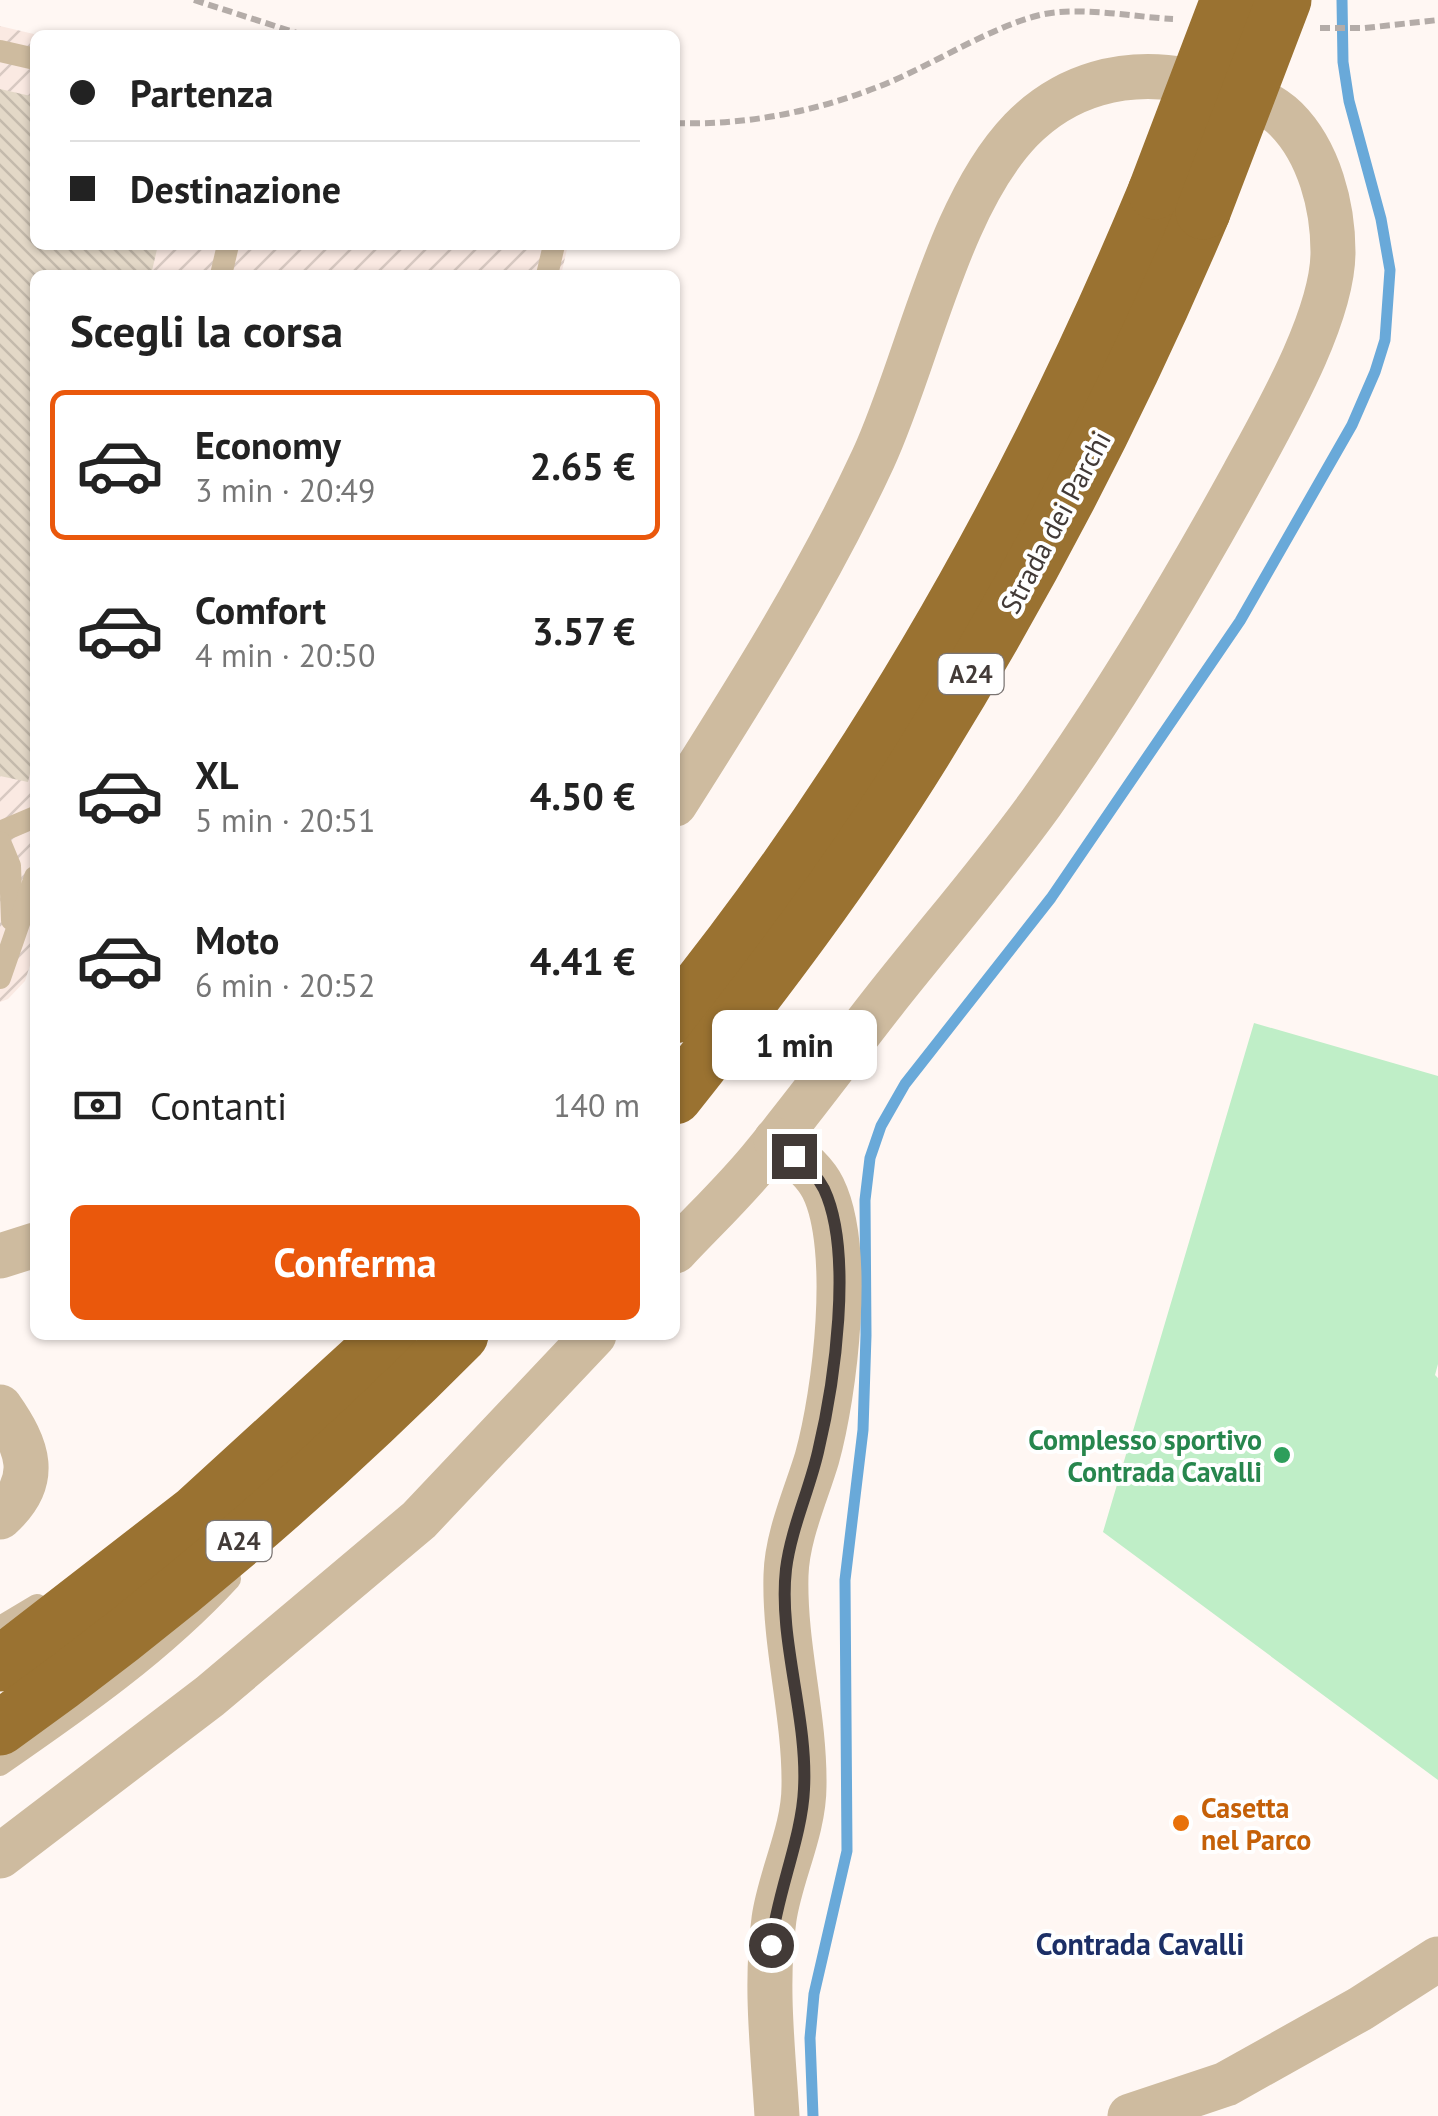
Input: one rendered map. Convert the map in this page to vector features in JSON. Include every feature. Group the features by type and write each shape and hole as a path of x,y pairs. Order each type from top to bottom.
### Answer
{"highway":[{"name":"Strada dei Parchi","path":"680,1092 761,988 922,756 993,638 1124,389 1179,202 1206,10"},
{"name":"Strada dei Parchi","path":"680,1009 764,899 919,665 1053,418 1111,298 1304,18"},
{"name":"A24","path":"0,1664 195,1512 385,1340"},
{"name":"A24","path":"0,1728 172,1598 386,1411 456,1340"}],"street":[{"path":"680,796 782,636 816,571 874,456 959,233 993,165 1023,128 1058,101 1098,82 1132,74 1200,82 1242,95 1282,114 1306,144 1328,197 1334,256 1320,318 1264,438 1165,617 1040,805 776,1140 680,1246"},
{"path":"776,1140 812,1170 824,1190 836,1230 838,1297 831,1389 786,1572 804,1792 774,1916 768,1974 777,2116"},
{"path":"0,1256 30,1247"},
{"path":"0,1856 210,1696 419,1520 589,1340"},
{"path":"0,1407 23,1439 26,1465 24,1485 13,1505 0,1517"},
{"path":"1130,2116 1226,2084 1280,2056 1438,1959"}],"lane":[{"path":"0,51 30,58"},
{"path":"0,832 30,819"},
{"path":"0,842 10,866 12,944"},
{"path":"0,978 30,892"},
{"path":"0,1765 193,1620 386,1411"},
{"path":"0,1627 195,1512"}],"path":[{"path":"194,0 287,30"},
{"path":"680,123 708,124 789,114 888,83 1038,15 1206,10"},
{"path":"1304,18 1366,28 1438,20"}],"shaded area":[{"path":"0,26 30,33 30,250 567,250 562,270 30,270 30,966 25,981 0,1002"}],"green space":[{"name":"Complesso sportivo Contrada Cavalli","path":"1254,1023 1438,1076 1438,1780 1103,1532"}],"building":[{"path":"0,89 30,96 30,250 157,250 152,270 30,270 30,773 28,782 0,776"}],"waterway":[{"path":"813,2116 810,2038 814,1994 847,1851 845,1580 863,1430 865,1200 870,1158 881,1126 905,1084 1051,898 1240,621 1352,425 1375,372 1385,340 1390,270 1381,219 1349,101 1343,62 1342,0"}],"place":[{"name":"Complesso sportivo Contrada Cavalli","path":"1282,1455"},
{"name":"Casetta nel Parco","path":"1181,1823"}],"district":[{"name":"Contrada Cavalli","path":"1140,1943"}],"route":[{"path":"771,1945 774,1916 804,1792 786,1572 818,1453 834,1372 838,1297 836,1230 824,1190 812,1170 794,1156"}]}
